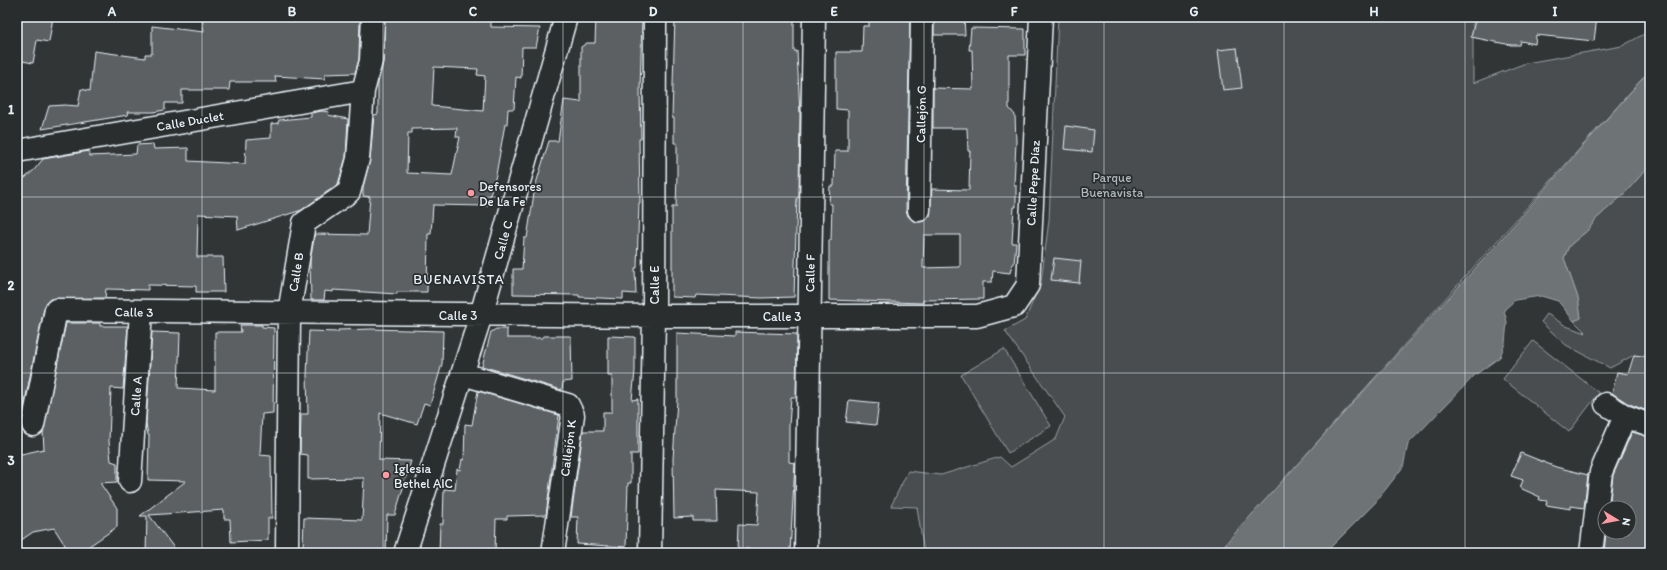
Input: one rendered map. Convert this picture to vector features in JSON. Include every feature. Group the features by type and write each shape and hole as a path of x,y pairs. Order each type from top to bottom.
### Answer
{"street":[{"name":"Calle B","path":"287,553 289,313 304,223 349,192 358,159 363,91 372,61 374,17"},
{"name":"Calle C","path":"405,553 481,315 566,17"},
{"name":"Calle E","path":"650,553 654,316 655,17"},
{"name":"Calle F","path":"806,553 814,17"},
{"name":"Callejón G","path":"919,210 922,17"},
{"name":"Calle Pepe Díaz","path":"977,316 1014,306 1028,285 1041,17"},
{"name":"Calle Duclet","path":"17,151 363,91"},
{"name":"Calle 3","path":"33,425 56,310 481,315 977,316"},
{"name":"Calle A","path":"130,481 141,312"},
{"name":"Callejón K","path":"463,374 568,405 573,415 553,553"},
{"path":"1606,404 1625,416 1650,425"},
{"path":"1591,553 1601,472 1625,416"}],"green space":[{"name":"Parque Buenavista","path":"1058,17 1473,17 1473,83 1526,63 1622,46 1650,31 1650,70 1218,553 924,553 917,507 891,506 908,471 941,475 1000,457 1011,467 1056,439 1065,417 1005,331 1025,320 1041,282 1049,220"},
{"path":"1650,165 1650,374 1646,357 1634,355 1610,368 1566,345 1541,322 1547,314 1566,326 1586,333 1574,321 1581,318 1578,298 1564,258 1569,246 1588,230 1596,219 1625,193"},
{"path":"1533,341 1599,393 1569,432 1503,379"},
{"path":"1004,349 1051,426 1008,453 961,375"}],"shaded area":[{"path":"1650,70 1650,165 1625,193 1596,219 1588,230 1569,246 1564,258 1578,298 1581,318 1574,321 1558,301 1541,296 1515,300 1504,310 1507,322 1505,343 1500,357 1475,375 1408,444 1403,467 1375,503 1325,553 1217,553 1489,253"}],"building":[{"path":"17,17 53,17 49,42 37,40 33,63 17,60"},
{"path":"202,17 360,17 359,59 355,73 325,74 325,79 275,76 276,82 230,82 229,90 182,90 182,103 165,103 165,110 153,112 127,112 128,115 42,129 49,106 78,106 81,89 90,91 94,51 145,58 145,54 152,54 152,26 204,32"},
{"path":"385,17 491,18 491,27 540,28 536,47 522,47 521,78 516,77 514,109 508,109 507,124 505,124 496,175 487,206 433,205 431,234 428,234 427,292 397,292 397,294 333,290 333,292 325,291 324,300 311,300 310,260 315,234 367,235 370,197 363,196 363,187 370,160 374,115 378,114 378,83 383,62","holes":["434,67 478,69 477,75 485,76 483,111 432,106","457,128 456,137 460,137 452,175 407,173 408,133 412,133 412,129"]},
{"path":"596,17 642,17 640,91 641,139 639,139 640,203 637,268 635,268 636,294 623,293 623,299 579,297 579,295 513,294 513,269 522,269 524,238 527,238 535,187 549,141 558,141 564,100 581,102 581,47 587,43 595,43"},
{"path":"675,17 794,17 794,51 797,51 800,115 799,197 797,198 794,297 761,298 696,295 695,298 672,297 672,207 676,207 677,174 677,143 674,143 674,118 672,118"},
{"path":"869,17 910,17 906,210 908,216 913,221 918,222 925,221 930,216 932,189 969,190 970,151 968,151 967,128 933,128 933,88 973,89 972,50 969,50 971,28 1025,29 1025,55 1009,55 1009,108 1015,115 1016,142 1014,185 1016,185 1016,207 1014,207 1012,243 1016,243 1014,264 1012,264 1010,273 993,271 992,282 983,282 983,299 923,300 923,303 829,300 829,240 831,240 832,204 829,204 830,186 834,186 835,151 848,151 848,110 836,109 836,52 862,52 863,26 869,26","holes":["924,235 960,235 960,267 923,268"]},
{"path":"934,17 964,17 965,35 934,35"},
{"path":"1476,17 1597,17 1594,41 1536,35 1535,44 1521,41 1520,45 1511,45 1471,37"},
{"path":"1237,48 1242,88 1223,90 1218,50"},
{"path":"322,111 329,112 328,115 348,119 346,157 338,184 302,210 238,230 237,216 198,214 197,257 223,257 224,292 196,292 196,286 148,285 148,290 106,289 105,298 50,299 44,308 22,416 17,416 17,185 34,170 43,159 89,151 89,156 136,154 137,145 153,144 154,149 188,148 188,161 245,164 246,140 271,138 271,124 278,123 279,120 311,117 311,113"},
{"path":"1066,126 1094,130 1092,152 1064,149"},
{"path":"1054,258 1081,261 1079,283 1051,280"},
{"path":"66,323 100,323 100,326 128,326 123,389 111,388 109,441 111,461 117,463 117,482 100,483 117,508 117,527 79,553 70,553 54,528 33,532 17,543 17,455 44,449 43,432"},
{"path":"240,325 262,325 262,327 274,328 273,413 262,414 260,455 271,456 272,518 268,518 268,540 231,542 230,519 224,519 224,510 149,515 178,553 146,553 147,516 140,516 186,481 148,480 149,435 146,423 152,332 180,333 178,388 215,390 215,332 241,332"},
{"path":"372,329 443,331 442,364 430,405 424,403 417,424 380,413 379,460 411,461 395,515 387,515 386,553 311,553 311,547 303,547 304,518 362,520 364,478 308,479 308,455 300,454 301,414 308,414 307,375 309,331 338,332 338,330"},
{"path":"496,329 507,329 507,338 571,336 572,381 563,382 562,390 482,366 491,332"},
{"path":"735,332 797,334 796,397 791,397 789,426 789,462 795,463 790,553 749,553 749,549 738,549 739,524 757,525 759,492 716,490 717,521 693,521 693,517 674,518 673,459 677,400 677,333 735,336"},
{"path":"608,336 635,337 635,371 632,400 638,399 638,454 631,454 631,483 628,483 626,547 577,544 578,517 571,517 583,431 603,431 603,412 612,412 612,376 608,376"},
{"path":"1634,355 1650,357 1650,412 1627,403 1612,393 1617,372 1628,374"},
{"path":"478,391 559,415 546,515 507,516 507,519 496,519 495,553 439,553 440,524 443,524 444,489 455,490 457,469 460,470 462,459 464,460 465,424 472,425"},
{"path":"849,400 879,403 876,425 846,422"},
{"path":"1632,432 1650,437 1650,553 1604,553 1605,540 1637,540 1637,500 1610,500 1613,475"},
{"path":"1521,453 1556,467 1588,475 1584,508 1571,506 1571,509 1546,505 1547,501 1539,500 1540,497 1520,488 1523,480 1511,476"}],"place":[{"name":"Defensores De La Fe","path":"471,193"},
{"name":"Iglesia Bethel AIC","path":"386,475"}],"district":[{"name":"BUENAVISTA","path":"459,279"}]}
